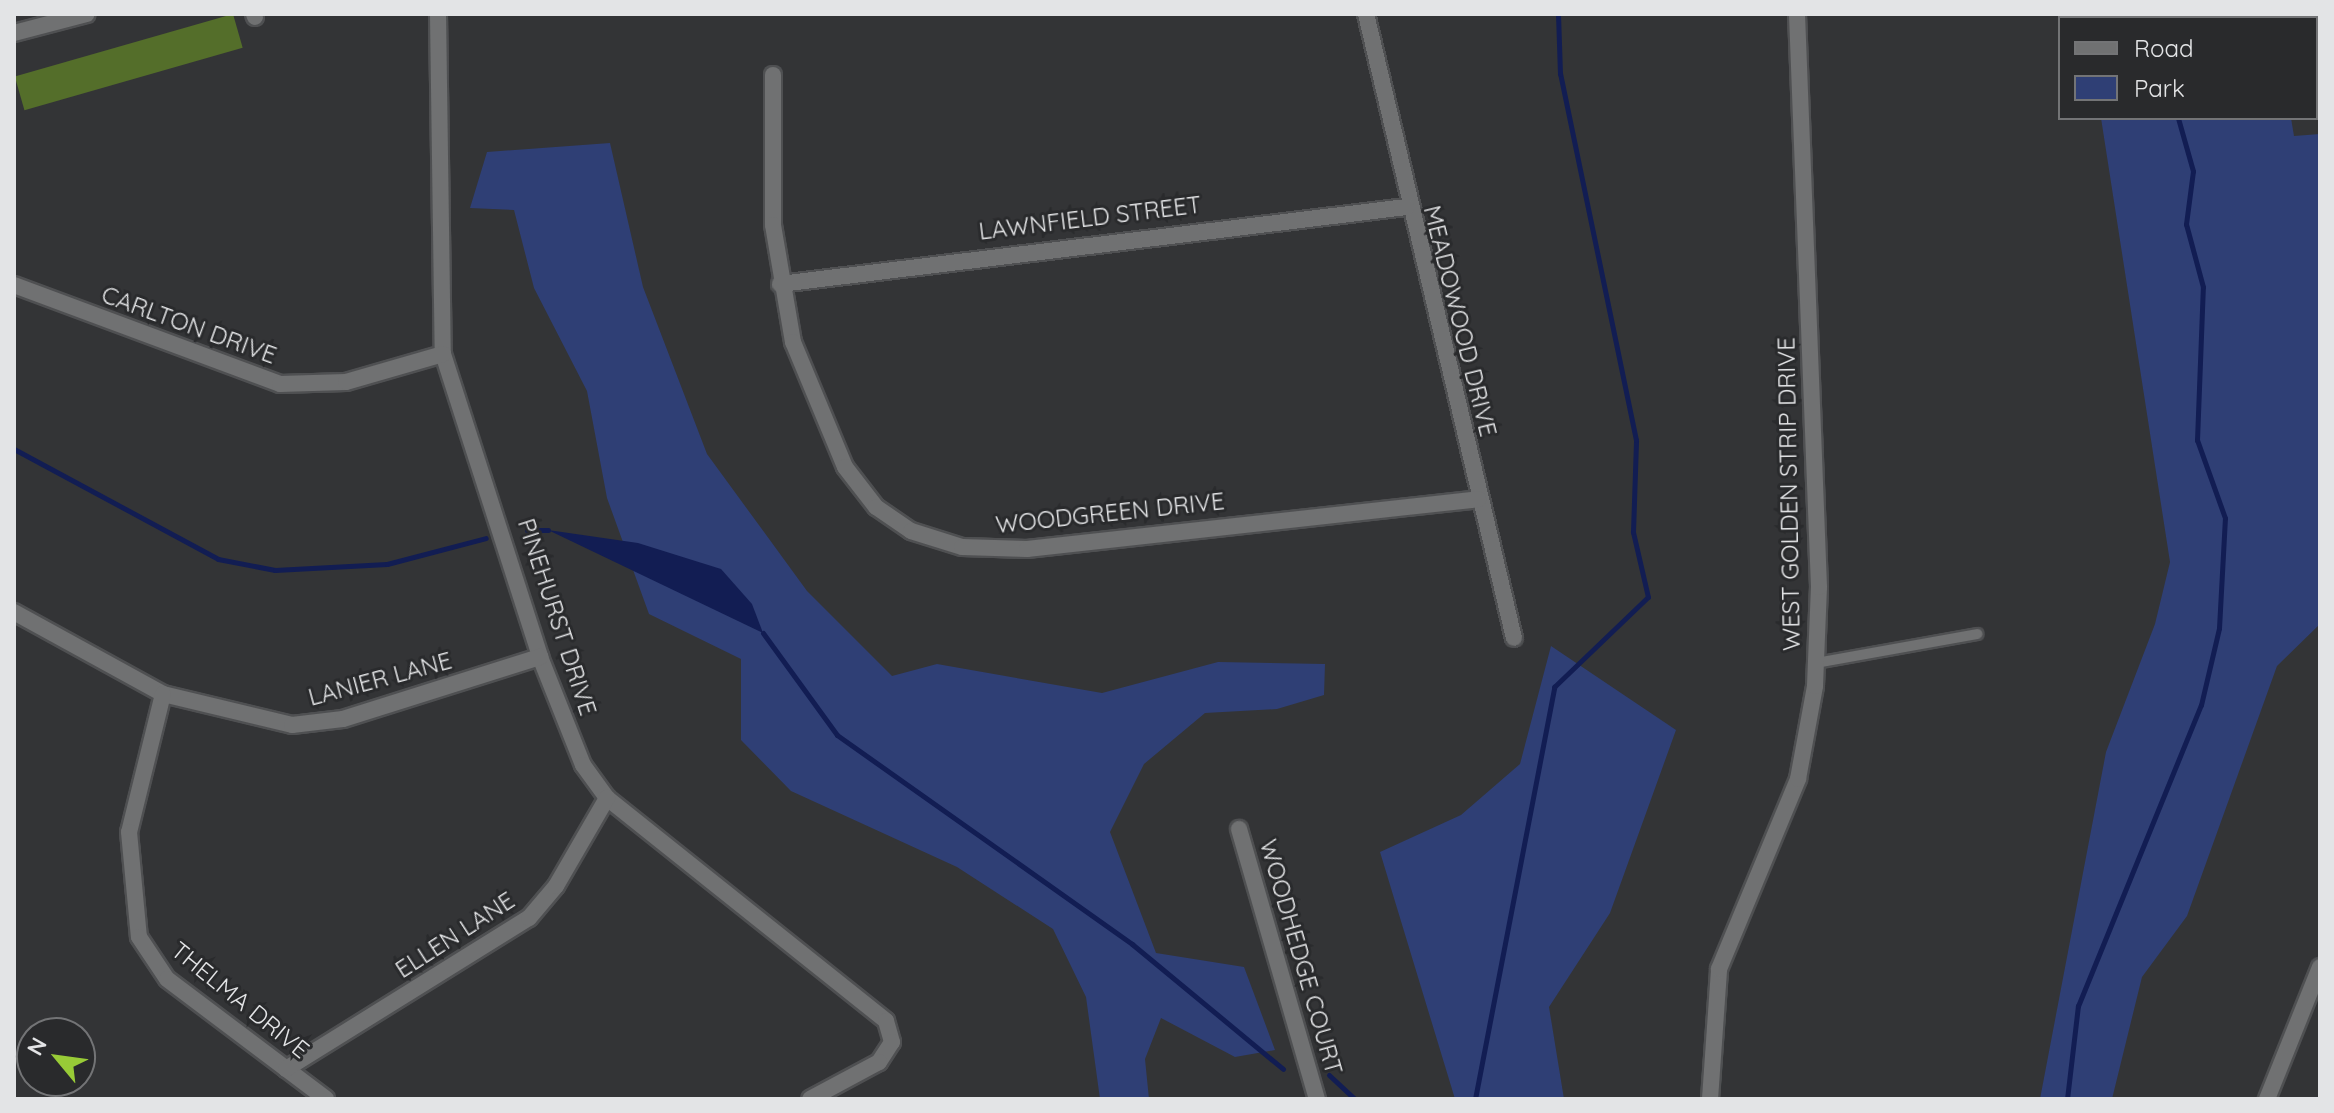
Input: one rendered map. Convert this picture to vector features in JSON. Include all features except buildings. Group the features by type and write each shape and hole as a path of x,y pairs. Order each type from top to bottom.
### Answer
{"street":[{"path":"14,33 87,14"},
{"name":"PINEHURST DRIVE","path":"438,14 443,354 540,657 583,765 607,798 886,1021 892,1042 879,1062 810,1099"},
{"name":"MEADOWOOD DRIVE","path":"1366,14 1406,207 1514,638"},
{"name":"WEST GOLDEN STRIP DRIVE","path":"1710,1099 1719,969 1798,779 1816,663 1797,14"},
{"name":"WOODGREEN DRIVE","path":"773,75 773,225 780,284 793,342 845,467 886,516 937,542 1027,549 1478,499"},
{"name":"LAWNFIELD STREET","path":"780,284 1406,207"},
{"name":"CARLTON DRIVE","path":"14,285 280,384 346,382 443,354"},
{"name":"LANIER LANE","path":"14,612 163,694 262,722 314,724 540,657"},
{"name":"THELMA DRIVE","path":"163,694 129,832 139,937 167,979 326,1099"},
{"name":"ELLEN LANE","path":"286,1069 529,918 607,798"},
{"name":"WOODHEDGE COURT","path":"1239,829 1317,1099"},
{"path":"2267,1099 2320,967"}],"lane":[{"path":"1816,663 1977,634"}],"green space":[{"path":"2088,14 2291,14 2288,16"},
{"path":"2101,120 2291,120 2294,136 2320,134 2320,624 2277,666 2187,916 2142,977 2112,1099 2040,1099 2106,752 2155,624 2170,562"},
{"path":"610,143 643,287 707,454 807,591 892,676 937,664 1102,693 1218,662 1325,664 1324,695 1277,709 1205,713 1144,764 1110,832 1156,953 1244,967 1275,1050 1235,1057 1161,1018 1145,1059 1149,1099 1100,1099 1086,997 1053,929 957,867 791,791 741,740 741,659 649,614 607,498 587,391 534,288 514,210 470,208 487,152"},
{"path":"1551,646 1676,730 1610,913 1549,1007 1564,1099 1455,1099 1380,852 1461,815 1520,764"}],"shaded area":[{"path":"548,530 638,543 721,569 752,604 763,633"}],"waterway":[{"path":"1475,1099 1554,687 1648,597 1633,532 1636,440 1560,74 1558,14"},
{"path":"2067,1099 2078,1006 2201,705 2219,628 2225,518 2197,440 2203,287 2186,224 2193,171 2179,120"},
{"path":"14,449 218,559 275,570 387,564 486,538"},
{"path":"527,530 548,530"},
{"path":"763,633 837,735 1132,944 1283,1069"},
{"path":"1329,1075 1355,1099"}]}
